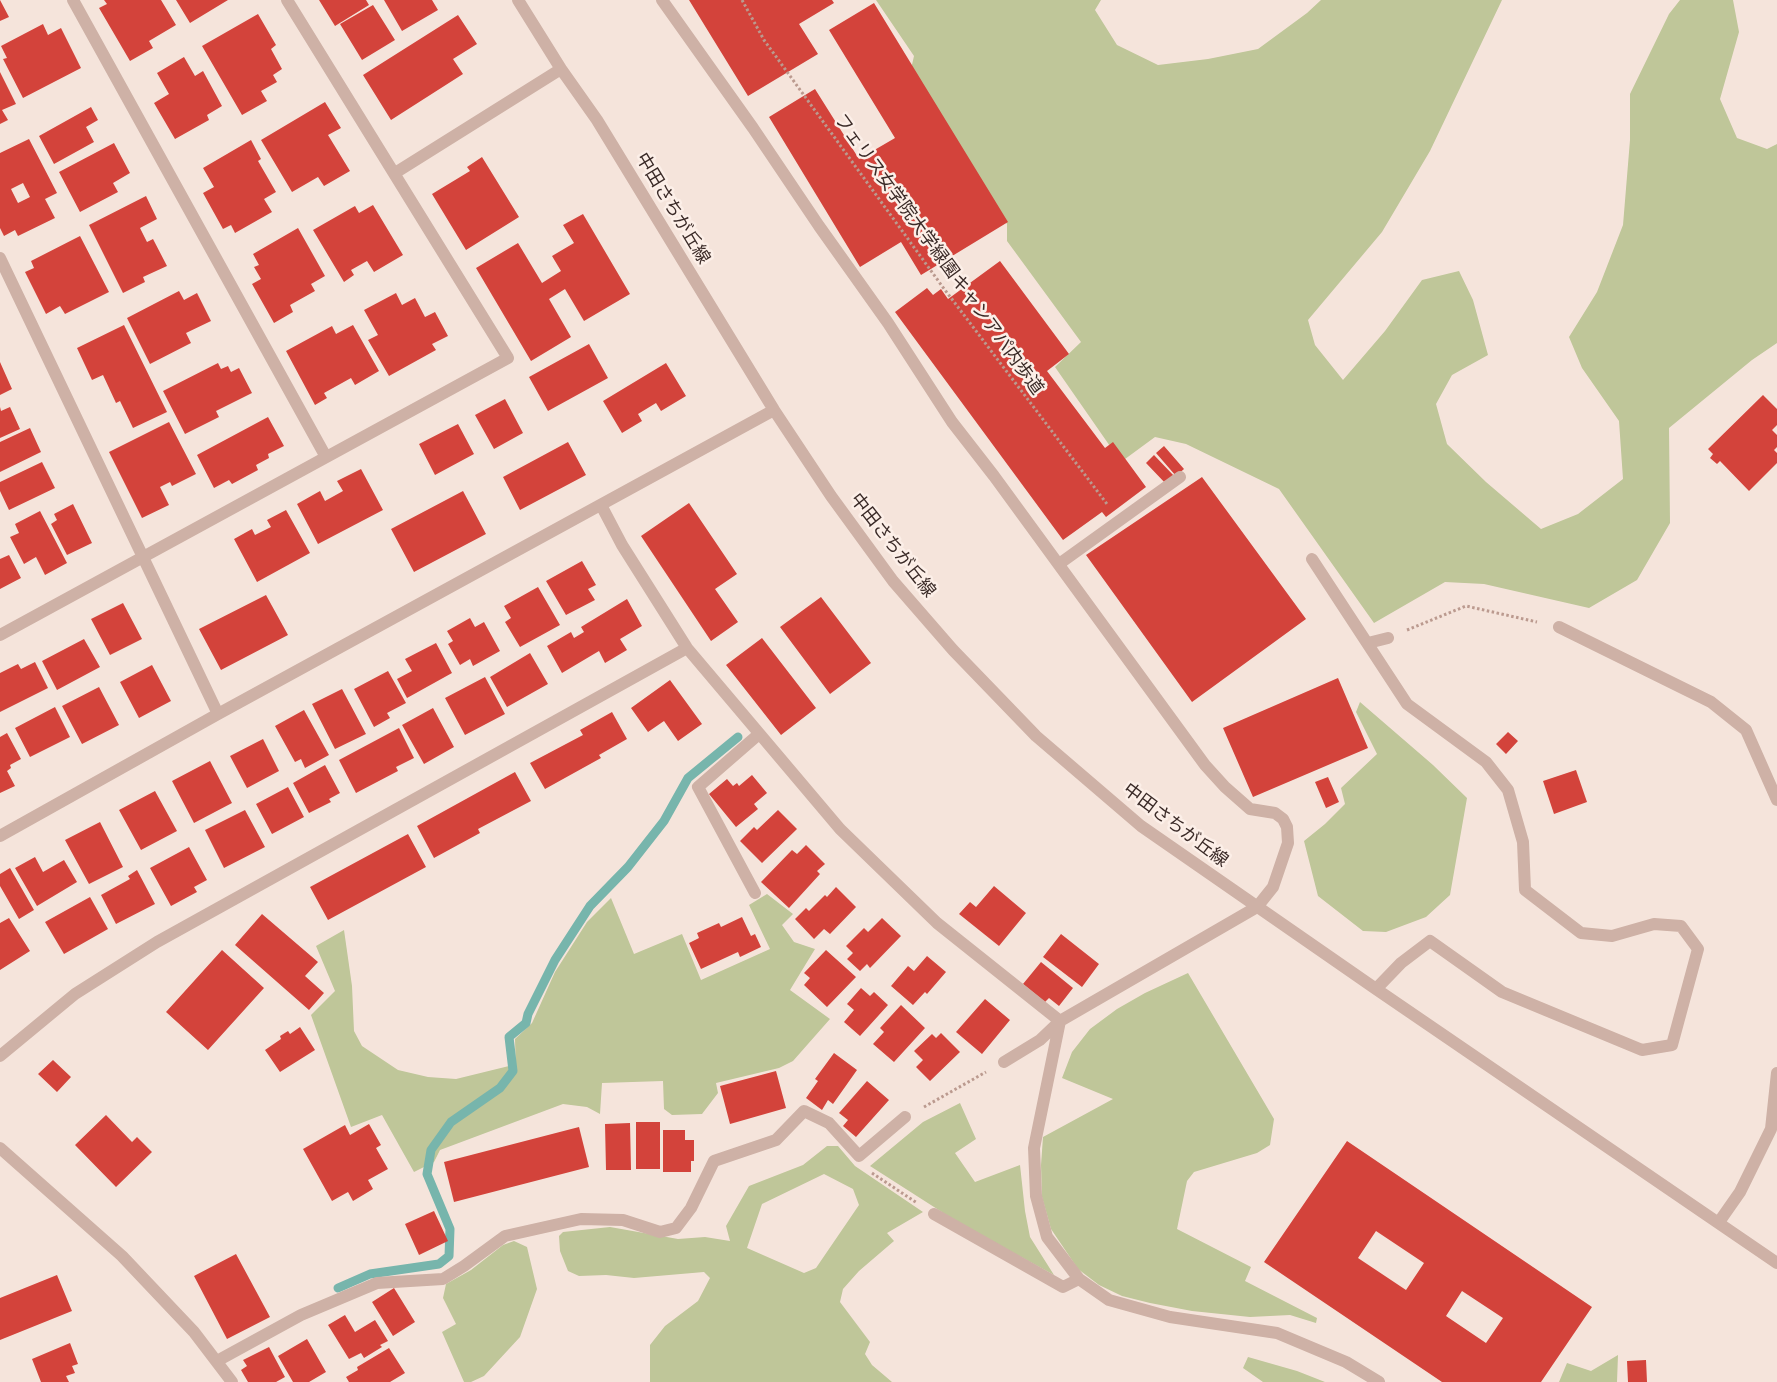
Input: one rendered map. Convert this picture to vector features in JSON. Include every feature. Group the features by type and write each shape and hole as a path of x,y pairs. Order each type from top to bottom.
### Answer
{"street":[{"path":"73,0 326,457"},
{"path":"0,636 508,358 287,0"},
{"name":"中田さちが丘線","path":"518,0 561,69 597,120 774,410 831,496 893,580 953,650 1036,736 1141,826 1777,1263"},
{"path":"662,0 888,323 952,422 1059,564 1205,765 1225,787 1250,809 1275,814 1283,819 1287,827 1288,843 1273,887 1257,907 1060,1021 1040,1040 1004,1062"},
{"path":"395,173 561,69"},
{"path":"0,258 218,714"},
{"path":"0,836 218,714 774,410"},
{"path":"1059,564 1180,477"},
{"path":"601,506 622,545 687,648 840,829 930,916 1060,1021"},
{"path":"1312,559 1407,704 1486,762 1508,790 1524,842 1525,890 1581,933 1612,936 1654,924 1681,926 1698,949 1672,1045 1642,1050 1502,992 1430,941 1401,963 1376,989"},
{"path":"1559,627 1712,702 1746,730 1777,800"},
{"path":"1368,642 1388,638"},
{"path":"0,1056 75,994 157,942 687,648"},
{"path":"755,893 698,788 759,734"},
{"path":"1060,1021 1034,1148 1036,1196 1047,1236 1079,1279 1109,1300 1170,1317 1278,1333 1346,1362 1379,1382"},
{"path":"1719,1222 1740,1192 1771,1129 1777,1073"},
{"path":"217,1362 301,1315 377,1283 443,1279 505,1236 581,1219 623,1220 660,1232 676,1228 691,1208 714,1161 776,1140 804,1111 829,1123 859,1156 905,1117"},
{"path":"0,1148 122,1256 194,1332 232,1382"},
{"path":"934,1214 1063,1287 1079,1279"}],"path":[{"name":"フェリス女学院大学緑園キャンアパ内歩道","path":"742,0 764,40 942,286 1120,521"},
{"path":"1388,638 1466,606 1559,627"},
{"path":"905,1117 1004,1062"},
{"path":"859,1156 864,1167 934,1214"}],"green space":[{"path":"876,0 1101,0 1095,10 1117,45 1158,65 1208,59 1258,49 1307,13 1321,0 1502,0 1430,151 1382,232 1308,320 1315,345 1343,380 1385,331 1422,280 1459,271 1473,300 1488,355 1452,375 1436,404 1447,444 1486,482 1541,529 1578,514 1623,479 1619,421 1582,368 1569,337 1597,292 1623,225 1630,140 1630,94 1669,14 1680,0 1733,0 1739,32 1720,99 1737,138 1767,149 1777,144 1777,343 1752,360 1669,428 1670,523 1637,580 1589,608 1484,584 1445,582 1374,623 1279,489 1186,444 1155,437 1121,462 1055,367 1081,342 1007,241 1007,224 911,69 914,56"},
{"path":"1360,702 1433,765 1467,798 1450,895 1426,917 1386,932 1363,931 1318,896 1304,841 1345,804 1341,788 1377,754 1356,712"},
{"path":"767,894 793,914 782,925 794,942 815,949 790,990 830,1019 793,1061 779,1068 716,1083 718,1093 702,1114 672,1115 664,1109 663,1081 602,1083 600,1114 587,1107 563,1104 440,1150 434,1162 414,1172 382,1115 351,1127 311,1015 335,991 316,946 344,930 352,986 354,1031 362,1046 398,1070 428,1077 456,1079 509,1066 510,1079 516,1071 515,1039 532,1023 555,972 587,922 611,898 634,954 682,934 701,980 770,949 749,905"},
{"path":"1188,973 1274,1119 1270,1145 1257,1153 1194,1172 1187,1181 1177,1229 1251,1267 1245,1281 1317,1318 1316,1323 1290,1315 1250,1317 1192,1311 1122,1296 1099,1285 1078,1269 1051,1229 1042,1197 1041,1165 1043,1137 1113,1099 1062,1078 1072,1052 1090,1029 1117,1009 1145,993"},
{"path":"960,1103 976,1139 955,1153 975,1182 1020,1165 1030,1237 1054,1275 959,1223 870,1166 923,1122"},
{"path":"827,1146 838,1146 855,1166 923,1212 887,1233 894,1241 859,1271 843,1289 840,1302 870,1342 865,1354 872,1365 892,1382 650,1382 650,1345 665,1326 698,1301 710,1278 704,1272 634,1278 606,1275 579,1276 568,1271 560,1251 559,1236 563,1232 610,1227 678,1239 705,1237 730,1241 726,1226 749,1186 803,1165","holes":["824,1174 853,1189 859,1205 816,1268 804,1273 747,1248 762,1204"]},
{"path":"514,1241 527,1247 537,1289 520,1337 484,1376 471,1382 464,1382 442,1332 456,1324 443,1298 446,1284 471,1270 503,1245"},
{"path":"1618,1355 1617,1382 1559,1382 1567,1363 1591,1371"},
{"path":"1248,1357 1297,1371 1325,1382 1263,1382 1243,1368"}],"building":[{"path":"0,0 9,17 0,21"},
{"path":"104,0 161,0 176,25 149,41 153,48 130,61 99,8 107,4"},
{"path":"176,0 228,0 190,23"},
{"path":"319,0 366,0 369,5 335,26"},
{"path":"384,0 432,0 438,10 402,31"},
{"path":"689,0 832,0 834,3 799,24 818,54 748,96"},
{"path":"874,3 1008,222 921,275 901,242 860,267 769,117 815,89 859,159 895,138 829,30"},
{"path":"373,5 395,40 362,60 340,24"},
{"path":"258,14 276,45 271,49 282,69 273,75 277,82 261,91 267,101 242,115 202,46"},
{"path":"458,15 477,44 453,59 463,74 391,120 363,75"},
{"path":"43,24 48,35 61,28 81,68 23,98 3,59 7,58 1,46"},
{"path":"184,57 195,76 203,71 222,106 207,115 209,120 175,139 154,103 169,94 157,73"},
{"path":"0,72 16,104 2,110 8,120 0,124"},
{"path":"325,102 341,128 328,135 350,171 324,186 318,177 292,192 261,140"},
{"path":"91,107 98,120 86,127 94,142 54,164 39,136"},
{"path":"29,139 57,193 45,199 55,218 18,236 15,230 4,236 0,228 0,153","holes":["23,183 30,197 18,203 11,189"]},
{"path":"251,140 261,159 258,161 276,192 264,199 272,212 235,233 231,225 223,229 203,193 214,187 203,168"},
{"path":"114,143 130,173 113,183 118,192 80,212 59,172"},
{"path":"482,157 519,217 466,250 432,194 470,171 467,167"},
{"path":"146,196 157,219 140,228 147,242 153,239 167,266 143,277 145,282 123,293 89,225"},
{"path":"373,205 403,255 374,272 367,261 351,270 354,275 344,282 313,230 355,206 359,213"},
{"path":"583,214 630,294 584,321 565,289 549,299 571,337 531,361 476,268 518,243 542,283 561,271 552,256 574,243 563,225"},
{"path":"298,228 325,276 311,284 315,291 290,305 293,312 274,323 252,284 261,279 254,267 259,265 253,254"},
{"path":"80,236 109,292 65,314 60,306 46,314 25,272 34,268 31,261"},
{"path":"1000,261 1069,354 1047,371 1105,448 1113,442 1146,487 1106,517 1102,512 1063,540 895,312 927,288 933,295 941,289 948,299"},
{"path":"179,291 184,300 197,293 211,321 186,333 191,343 150,364 127,318"},
{"path":"396,293 402,305 415,298 425,317 435,312 448,336 432,344 436,350 389,376 368,340 378,335 364,310"},
{"path":"124,325 167,412 133,428 120,401 116,403 103,375 92,380 77,348"},
{"path":"353,325 379,371 355,385 351,378 324,393 327,398 315,405 286,351 332,326 336,334"},
{"path":"589,344 608,378 548,411 529,377"},
{"path":"0,362 12,389 0,395"},
{"path":"218,363 221,369 228,366 231,372 239,368 252,393 216,411 219,417 185,434 163,391"},
{"path":"666,363 686,396 661,411 656,403 638,414 642,421 622,433 603,401"},
{"path":"1763,395 1777,409 1777,425 1772,430 1777,435 1777,447 1774,450 1777,453 1777,463 1749,491 1720,461 1717,464 1710,458 1713,454 1708,449"},
{"path":"505,399 523,433 494,449 475,415"},
{"path":"0,407 1,411 10,407 20,429 0,438"},
{"path":"268,417 284,446 268,454 269,458 256,465 258,470 232,484 229,480 214,488 197,455"},
{"path":"169,422 196,474 172,486 170,482 160,487 169,505 142,518 109,452"},
{"path":"458,424 474,454 435,475 419,444"},
{"path":"30,428 41,452 0,472 0,442"},
{"path":"568,442 586,475 520,510 503,477"},
{"path":"1164,446 1184,469 1176,476 1156,453"},
{"path":"1154,455 1175,477 1167,485 1146,463"},
{"path":"42,462 55,488 9,510 0,491 0,482"},
{"path":"361,469 383,510 318,544 297,504 320,491 325,501 343,491 337,481"},
{"path":"1202,477 1306,619 1192,702 1086,555"},
{"path":"463,491 486,534 414,572 391,529"},
{"path":"689,503 737,574 715,589 738,622 711,641 641,536"},
{"path":"73,504 92,543 67,555 51,524 57,520 54,514"},
{"path":"286,510 310,553 257,582 234,539 252,529 255,535 271,527 267,520"},
{"path":"40,511 67,563 45,575 36,557 24,564 10,537 19,533 15,524"},
{"path":"9,555 21,578 0,589 0,559"},
{"path":"582,561 596,585 588,589 595,600 566,615 546,581"},
{"path":"538,587 560,625 520,647 505,622 511,618 504,606"},
{"path":"266,595 288,635 221,670 199,629"},
{"path":"821,597 871,663 830,694 780,627"},
{"path":"627,599 642,626 620,639 627,650 605,663 599,651 562,673 547,646 571,632 574,638 584,632 581,627"},
{"path":"123,603 142,639 110,655 91,619"},
{"path":"470,618 475,627 484,622 500,651 473,666 470,659 460,665 448,644 453,641 447,631"},
{"path":"762,638 816,708 781,735 726,665"},
{"path":"84,639 100,667 57,690 42,661"},
{"path":"436,643 452,673 407,698 397,679 412,671 405,659"},
{"path":"530,653 548,684 507,707 490,677"},
{"path":"35,662 48,688 0,712 0,673 18,664 21,669"},
{"path":"152,665 171,701 139,718 120,682"},
{"path":"388,671 406,703 387,713 390,718 374,727 354,689"},
{"path":"485,677 505,714 465,735 445,698"},
{"path":"1338,678 1368,748 1253,797 1223,728"},
{"path":"670,680 702,724 678,741 664,721 648,732 631,708"},
{"path":"99,687 119,725 82,744 62,706"},
{"path":"342,689 366,734 335,749 312,704"},
{"path":"55,707 70,737 30,757 15,728"},
{"path":"433,708 454,747 424,764 402,725"},
{"path":"304,710 329,755 305,768 301,759 295,762 275,726"},
{"path":"612,712 627,739 599,755 601,758 545,789 530,763 583,735 580,730"},
{"path":"399,728 414,758 396,767 398,771 356,793 339,760"},
{"path":"1508,732 1518,741 1506,754 1496,744"},
{"path":"7,733 21,759 10,765 11,768 7,771 15,786 0,793 0,737"},
{"path":"263,739 279,771 247,788 230,756"},
{"path":"210,761 232,803 194,823 172,781"},
{"path":"325,765 340,793 329,799 331,802 309,813 293,783"},
{"path":"1576,770 1587,802 1554,814 1543,781"},
{"path":"515,772 531,801 478,829 480,833 434,858 417,826"},
{"path":"752,775 767,793 754,804 758,809 736,827 709,794 727,779 733,786 737,783 739,786"},
{"path":"1328,777 1339,802 1326,808 1315,782"},
{"path":"288,787 304,817 272,834 256,804"},
{"path":"155,791 177,831 141,850 119,810"},
{"path":"245,810 265,847 224,868 205,830"},
{"path":"778,810 797,829 762,863 740,841 754,827 757,830"},
{"path":"100,822 123,867 89,884 65,840"},
{"path":"408,834 426,867 328,920 310,887"},
{"path":"806,845 825,864 817,871 820,874 789,908 761,882 792,850 797,854"},
{"path":"189,847 207,880 194,887 197,892 171,906 150,868"},
{"path":"35,857 43,872 64,860 77,882 37,906 15,868"},
{"path":"10,868 34,910 19,919 0,886 0,874"},
{"path":"137,870 155,904 116,924 101,895 130,879 128,876"},
{"path":"994,886 1026,913 999,946 959,914 970,902 976,907"},
{"path":"836,887 856,907 830,934 824,929 814,939 795,919 806,908 809,911 825,895 827,897"},
{"path":"90,897 108,929 64,954 45,922"},
{"path":"262,914 318,962 305,976 324,993 309,1010 235,945"},
{"path":"742,917 751,936 755,934 761,947 740,957 738,952 701,969 689,943 699,938 697,933 719,923 721,927"},
{"path":"9,918 30,951 0,970 0,923"},
{"path":"882,918 901,936 870,968 867,964 860,971 847,959 853,953 846,946 864,928 868,932"},
{"path":"1061,934 1099,964 1082,987 1043,957"},
{"path":"222,950 264,988 208,1050 166,1012"},
{"path":"826,950 856,977 827,1007 804,985 810,978 804,973"},
{"path":"927,956 946,972 927,994 925,992 913,1005 891,986 908,966 914,971"},
{"path":"1041,962 1073,988 1059,1006 1049,998 1045,1002 1023,984"},
{"path":"861,988 870,996 874,992 888,1005 860,1036 844,1022 854,1010 847,1004"},
{"path":"985,999 1010,1020 982,1054 956,1032"},
{"path":"901,1005 925,1028 894,1062 873,1044 884,1032 880,1028"},
{"path":"300,1027 315,1050 280,1072 265,1050 281,1039 280,1036 288,1031 290,1034"},
{"path":"941,1033 960,1052 930,1081 916,1067 923,1060 914,1051 932,1034 936,1038"},
{"path":"834,1053 857,1070 833,1104 828,1100 822,1110 806,1098 818,1081 815,1079"},
{"path":"53,1060 71,1077 57,1092 38,1074"},
{"path":"776,1071 786,1108 730,1124 720,1086"},
{"path":"867,1081 889,1100 856,1137 843,1126 848,1120 839,1113"},
{"path":"106,1115 132,1142 137,1137 152,1152 116,1187 75,1145"},
{"path":"636,1122 660,1122 660,1169 636,1169"},
{"path":"630,1123 631,1170 606,1170 605,1124"},
{"path":"369,1124 381,1145 376,1148 388,1169 368,1180 373,1189 353,1201 348,1192 332,1201 303,1149 345,1125 350,1135"},
{"path":"579,1127 589,1167 454,1202 444,1162"},
{"path":"663,1130 685,1130 685,1140 694,1140 694,1161 691,1161 691,1172 663,1172"},
{"path":"1347,1141 1592,1307 1541,1382 1442,1382 1264,1262","holes":["1376,1231 1424,1263 1406,1290 1358,1258","1462,1291 1503,1318 1486,1343 1446,1316"]},
{"path":"434,1211 448,1241 419,1255 405,1224"},
{"path":"236,1254 270,1317 227,1339 194,1276"},
{"path":"57,1275 72,1311 0,1340 0,1298"},
{"path":"394,1288 415,1322 393,1336 372,1302"},
{"path":"345,1315 355,1332 375,1320 388,1341 364,1358 361,1353 349,1359 328,1325"},
{"path":"307,1339 326,1372 309,1382 293,1382 278,1356"},
{"path":"70,1343 78,1364 72,1366 75,1373 66,1376 69,1382 41,1382 32,1359"},
{"path":"269,1347 285,1377 276,1382 248,1382 241,1370 247,1366 243,1360"},
{"path":"389,1348 405,1373 390,1382 349,1382 346,1377 358,1370 357,1367"},
{"path":"1646,1360 1647,1382 1628,1382 1627,1361"}],"waterway":[{"path":"338,1288 370,1274 439,1264 449,1256 450,1229 427,1174 431,1150 451,1122 500,1088 513,1071 509,1037 526,1023 528,1014 555,960 590,906 628,867 664,821 688,778 738,737"}]}
